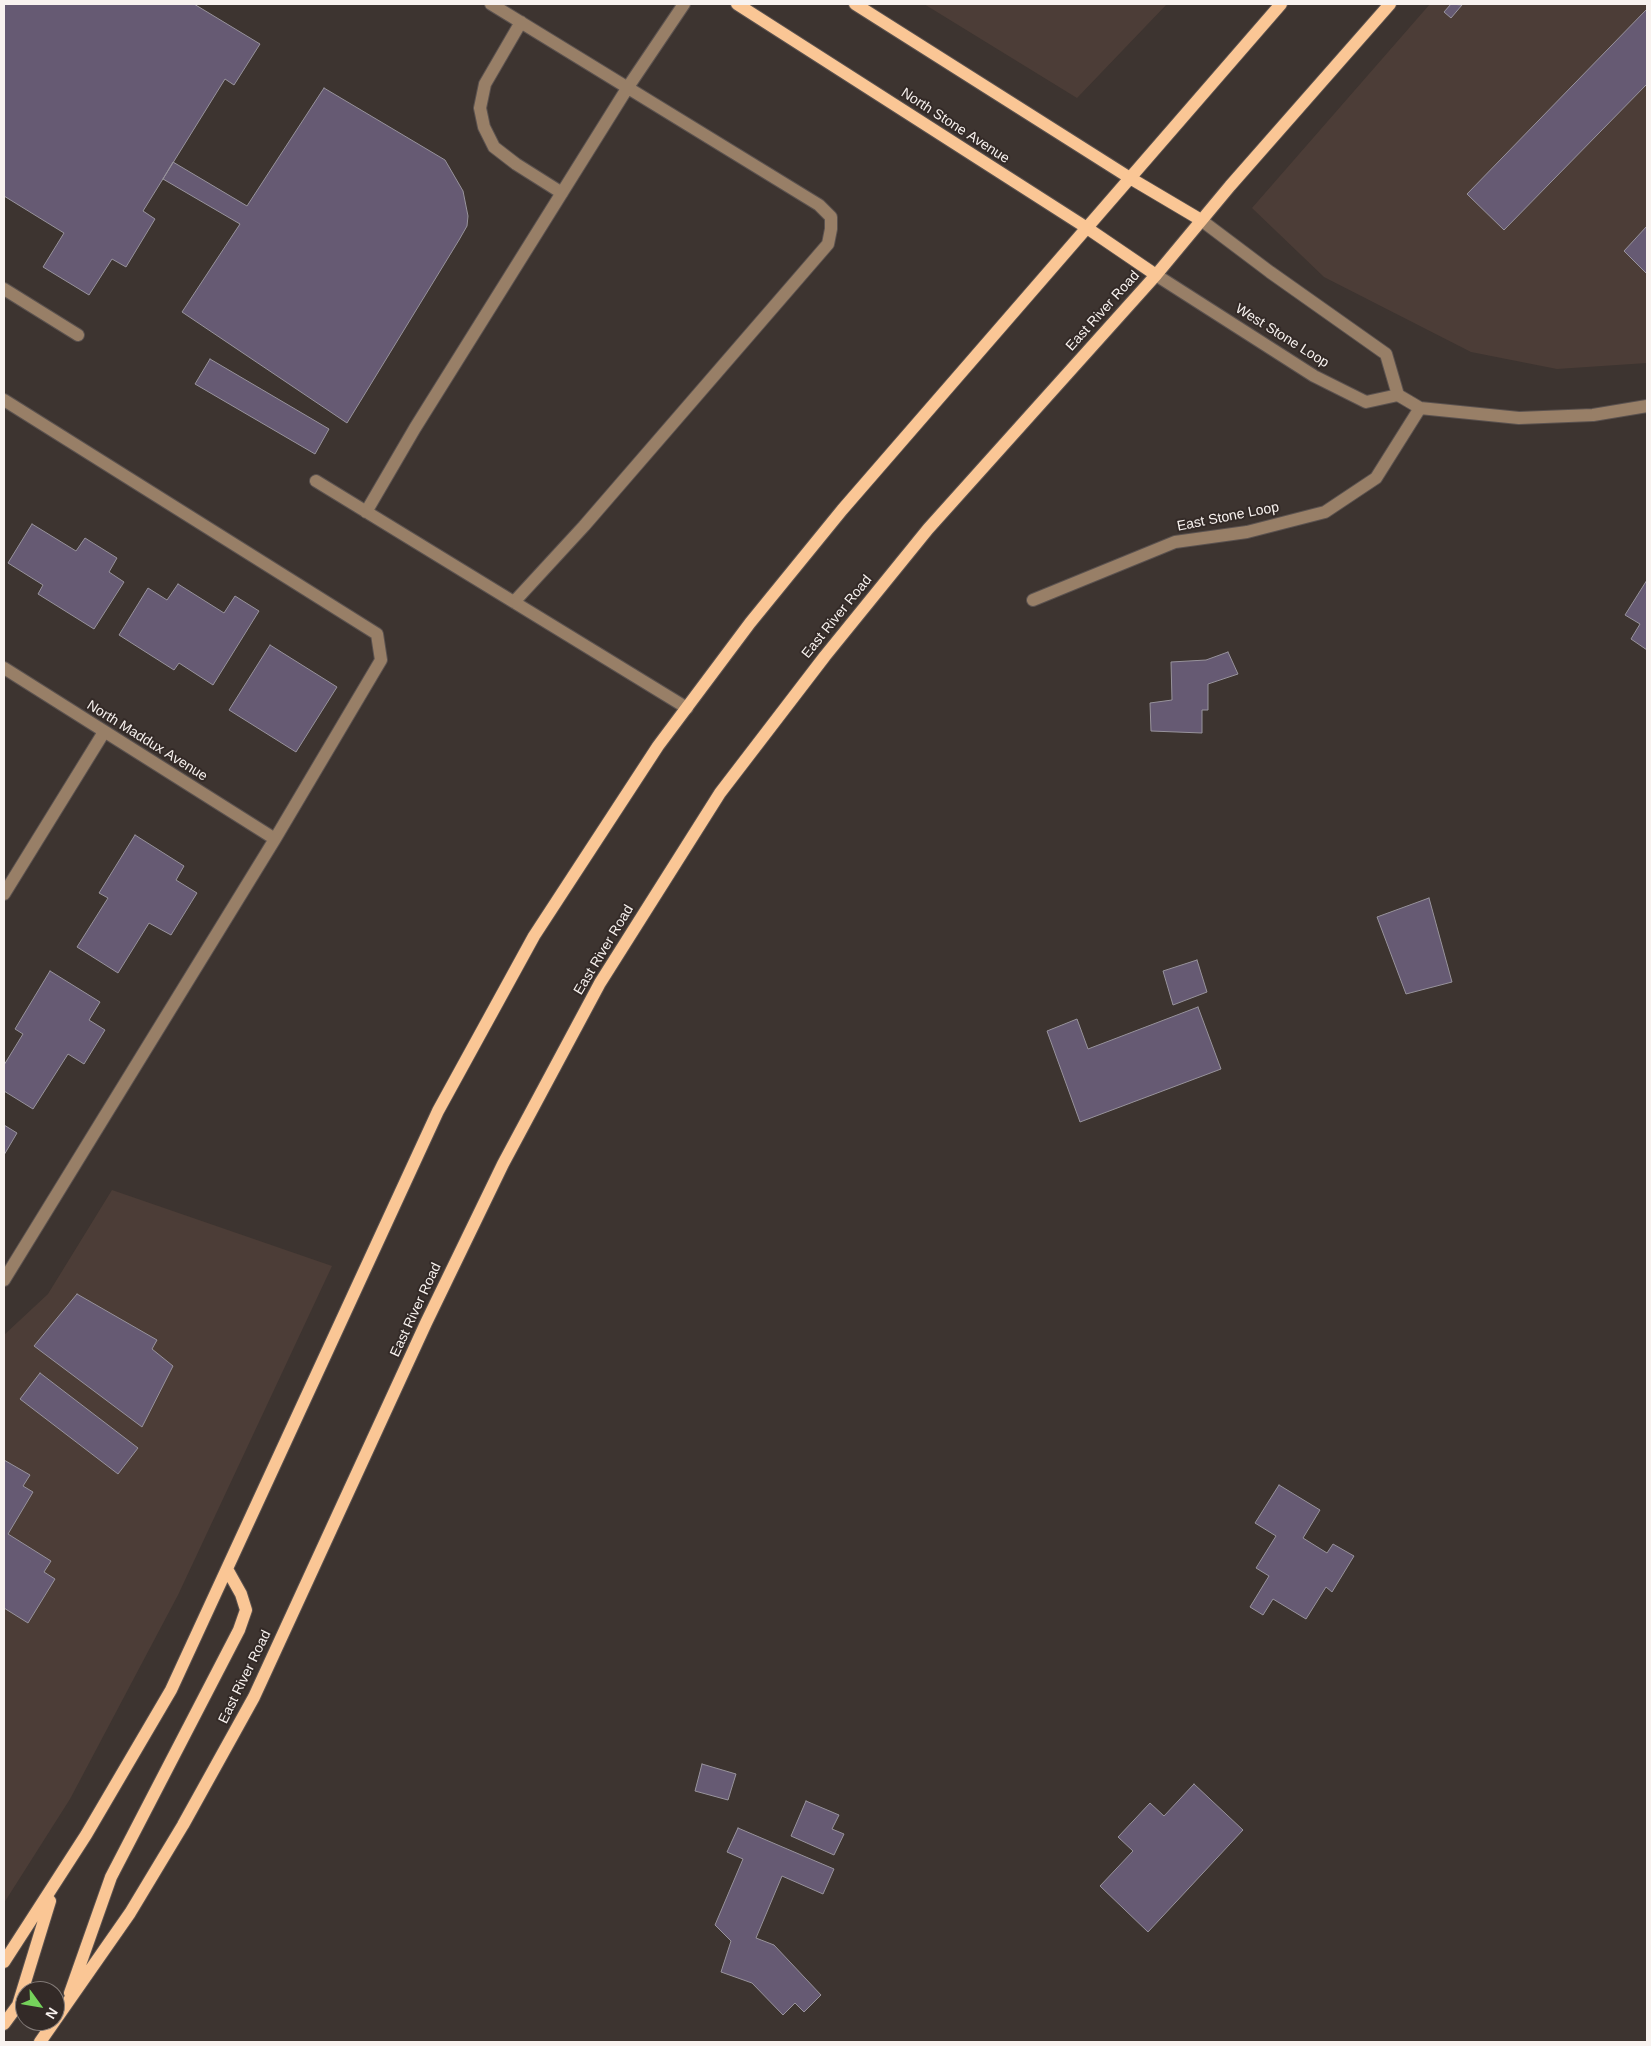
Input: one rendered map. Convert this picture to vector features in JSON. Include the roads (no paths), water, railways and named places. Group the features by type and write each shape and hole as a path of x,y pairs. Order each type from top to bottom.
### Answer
{"main road":[{"name":"North Stone Avenue","path":"736,4 1087,228 1156,275"},
{"path":"855,4 1130,178 1201,220"},
{"path":"4,1962 54,1886 171,1690 438,1111 534,936 658,746 795,567 1281,4"},
{"name":"East River Road","path":"65,2008 130,1913 183,1825 254,1698 426,1323 502,1164 600,983 720,793 825,656 928,528 1156,275 1201,220 1390,4"},
{"path":"65,2006 111,1877 239,1630 246,1610 241,1594 227,1569"},
{"path":"4,2024 18,2005 54,1886"},
{"name":"East River Road","path":"40,2042 48,2031"}],"street":[{"path":"491,4 820,204 832,217 828,244 584,526 514,602"},
{"path":"366,512 415,428 562,192 628,87 684,4"},
{"path":"521,22 485,84 480,108 484,127 494,147 516,164 562,192"},
{"path":"1201,220 1270,272 1386,354 1398,395 1420,408 1519,418 1592,415 1647,406"},
{"name":"West Stone Loop","path":"1156,275 1314,376 1366,402 1398,395"},
{"path":"4,289 78,336"},
{"path":"4,400 376,634 381,660 275,839 4,1280"},
{"name":"East Stone Loop","path":"1033,600 1175,542 1247,532 1325,512 1376,478 1420,408"},
{"path":"316,481 687,708"},
{"name":"North Maddux Avenue","path":"4,668 275,839"},
{"path":"4,894 104,732"}]}
